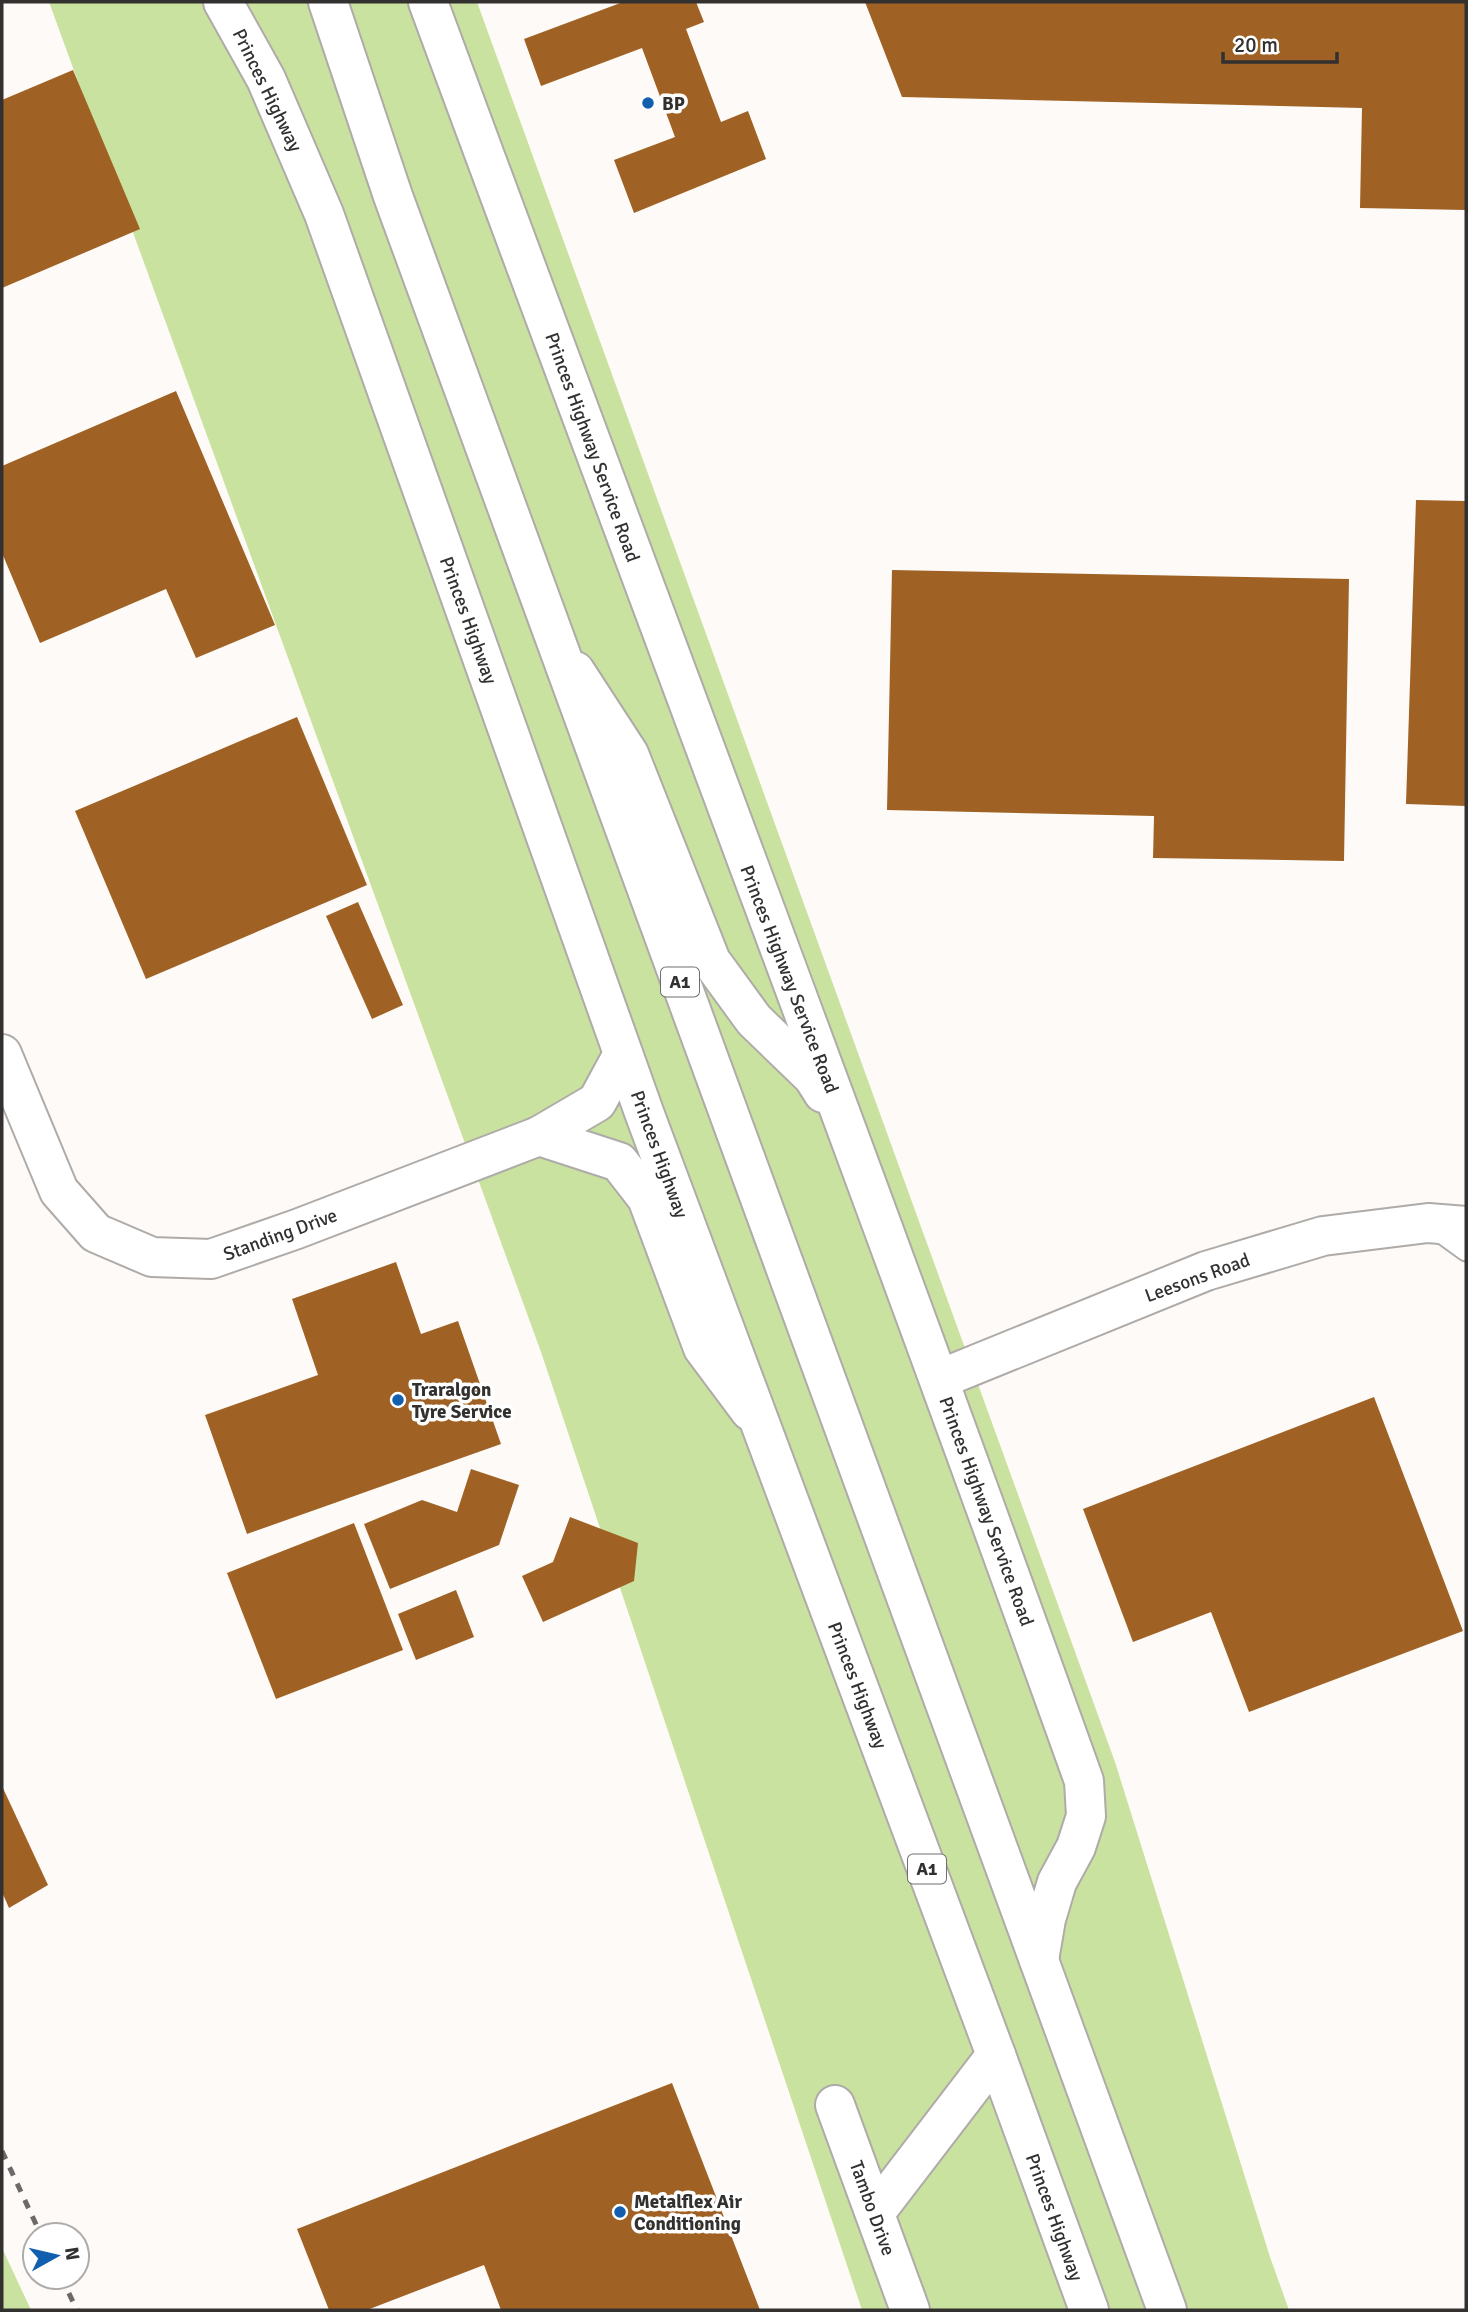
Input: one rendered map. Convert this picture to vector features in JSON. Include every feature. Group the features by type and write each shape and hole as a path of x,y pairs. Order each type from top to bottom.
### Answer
{"main road":[{"name":"Princes Highway","path":"223,2 266,79 324,214 623,1054 1089,2310"},
{"name":"A1","path":"328,2 393,196 1167,2310"},
{"name":"Princes Highway Service Road","path":"428,2 940,1379 1084,1781 1086,1816 1076,1847 1057,1882 1046,1919 1039,1960"},
{"path":"556,643 629,754 711,961 754,1020 813,1077 848,1133"},
{"name":"Standing Drive","path":"2,1054 59,1191 96,1233 152,1257 211,1259 297,1229 539,1136 597,1102 623,1054"},
{"path":"539,1136 619,1162 647,1198 703,1348 761,1427"},
{"name":"Leesons Road","path":"940,1379 1206,1271 1323,1236 1428,1223 1466,1226"},
{"path":"875,2213 996,2055"},
{"name":"Tambo Drive","path":"835,2105 910,2310"}],"lane":[{"path":"1428,1223 1466,1251"}],"green space":[{"path":"49,2 477,2 1115,1762 1289,2310 862,2310 541,1352"},
{"path":"2,2248 31,2310 2,2310"}],"building":[{"path":"623,2 696,2 704,22 686,29 721,122 748,111 766,159 634,213 614,160 675,137 642,48 541,86 524,39"},
{"path":"865,2 1466,2 1466,210 1360,208 1362,108 902,97"},
{"path":"73,70 140,229 2,288 2,100"},
{"path":"176,391 275,625 196,658 166,589 40,643 2,553 2,466"},
{"path":"1416,500 1466,501 1466,806 1406,804"},
{"path":"892,570 1349,579 1344,861 1153,858 1154,816 887,810"},
{"path":"297,717 367,885 146,979 75,811"},
{"path":"358,902 403,1005 372,1019 326,916"},
{"path":"396,1262 421,1334 458,1321 501,1444 247,1534 205,1415 318,1375 292,1299"},
{"path":"1374,1397 1463,1631 1249,1712 1211,1612 1133,1642 1083,1509"},
{"path":"471,1469 519,1485 499,1545 390,1589 364,1524 422,1500 457,1512"},
{"path":"570,1517 638,1543 634,1581 543,1622 522,1576 553,1562"},
{"path":"354,1523 403,1650 276,1699 227,1573"},
{"path":"456,1590 474,1637 416,1660 398,1614"},
{"path":"2,1786 48,1885 9,1908 2,1892"},
{"path":"672,2083 760,2310 501,2310 484,2265 367,2310 329,2310 297,2229"}],"railway":[{"path":"2,2151 34,2221"},
{"path":"68,2291 77,2310"}],"place":[{"name":"BP","path":"648,103"},
{"name":"Traralgon Tyre Service","path":"398,1400"},
{"name":"Metalflex Air Conditioning","path":"620,2212"}]}
